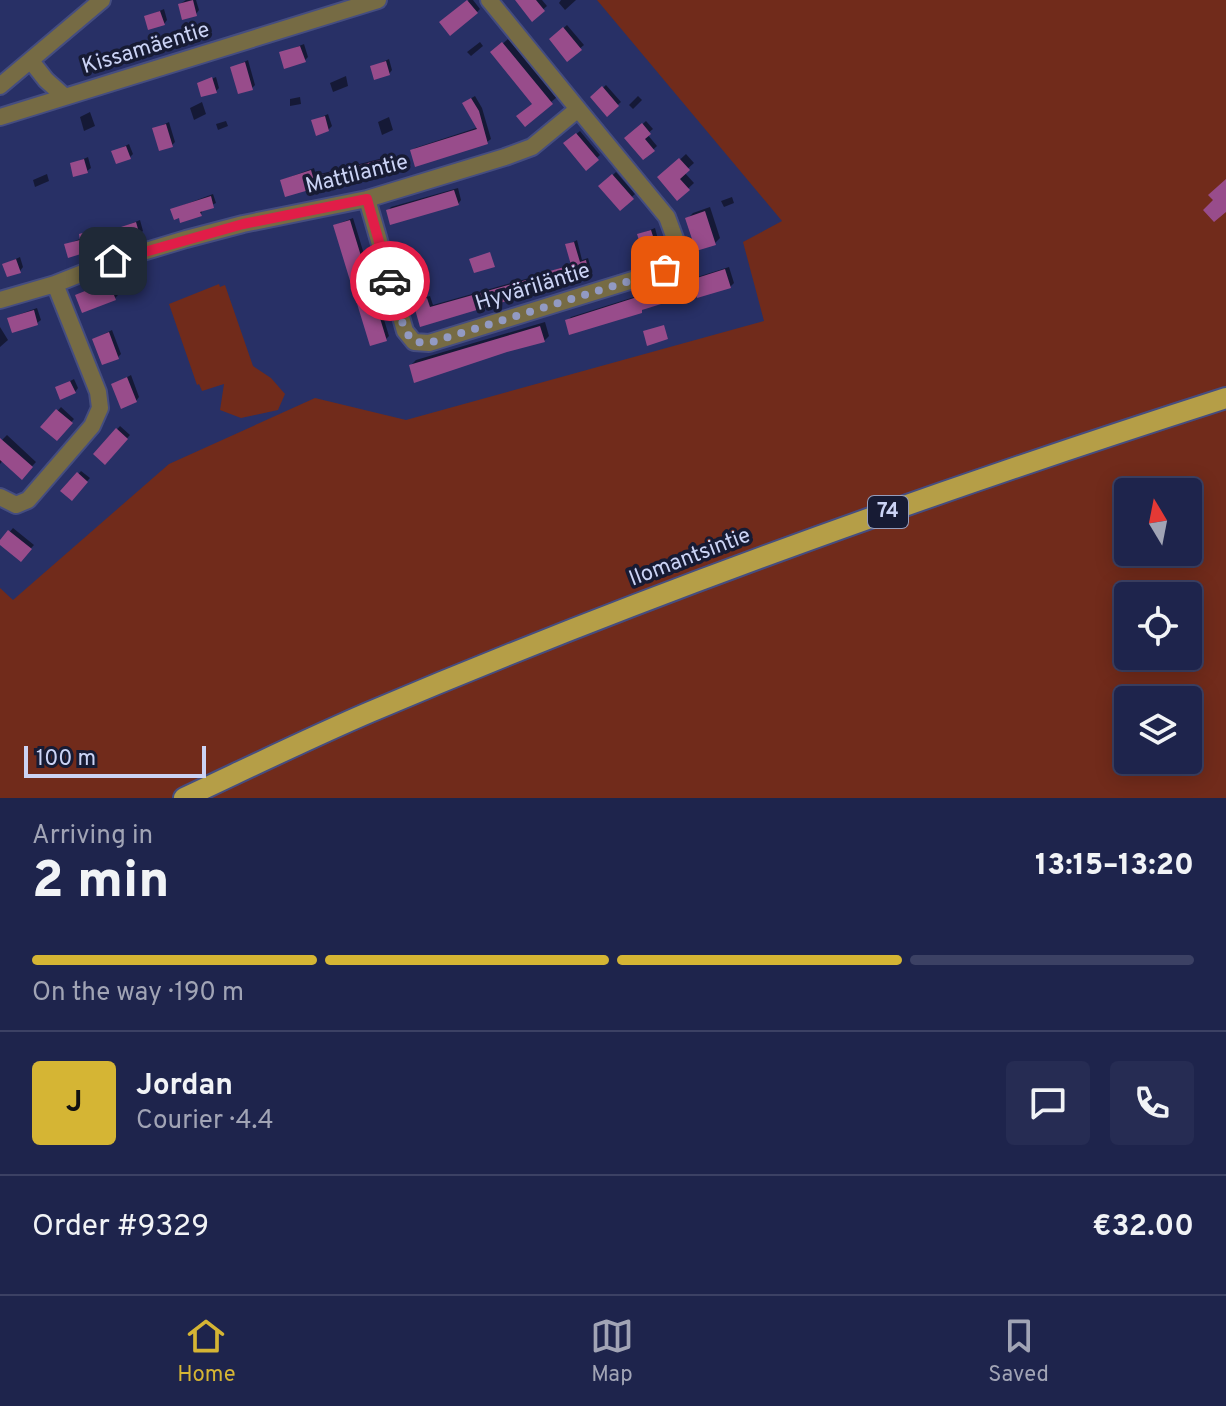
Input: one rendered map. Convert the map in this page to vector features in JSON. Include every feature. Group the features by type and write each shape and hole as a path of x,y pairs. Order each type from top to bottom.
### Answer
{"main road":[{"name":"Ilomantsintie","path":"184,798 368,713 723,570 1025,463 1226,398"}],"street":[{"path":"0,86 102,0"},
{"name":"Kissamäentie","path":"0,117 378,0"},
{"path":"489,0 578,109"},
{"name":"Kissamäentie","path":"31,61 65,97"},
{"name":"Hyväriläntie","path":"367,199 405,331 414,342 429,343 665,270 676,261 677,252 667,217 578,109"},
{"name":"Mattilantie","path":"0,300 186,239 367,199 532,147 578,109"},
{"path":"0,497 16,505 28,500 92,426 100,408 98,392 55,284"}],"shaded area":[{"path":"597,0 1226,0 1226,798 0,798 0,588 13,600 169,464 315,398 406,420 764,321 743,242 782,221"},
{"path":"219,284 220,287 225,285 253,366 271,378 285,394 278,410 241,418 220,410 224,384 202,391 197,385 169,304"}],"building":[{"path":"193,0 197,16 182,20 178,4"},
{"path":"467,0 478,13 450,36 439,22"},
{"path":"515,0 536,0 545,11 532,22"},
{"path":"160,11 165,25 148,30 144,16"},
{"path":"563,27 582,50 567,62 549,39"},
{"path":"502,42 553,104 525,127 516,116 532,104 490,52"},
{"path":"300,46 306,62 284,69 279,52"},
{"path":"386,61 390,75 374,80 370,66"},
{"path":"245,62 253,90 238,94 230,67"},
{"path":"212,77 217,93 201,97 197,83"},
{"path":"602,86 619,106 607,117 590,97"},
{"path":"471,98 479,111 488,144 415,167 410,150 477,129 462,103"},
{"path":"325,116 329,131 316,136 311,120"},
{"path":"642,123 651,134 645,139 655,151 643,160 624,138"},
{"path":"166,124 173,147 159,151 152,128"},
{"path":"576,133 599,160 586,171 563,143"},
{"path":"126,146 131,159 116,164 111,151"},
{"path":"391,157 396,173 376,179 375,175 334,188 333,183 285,197 280,180 311,170 313,177"},
{"path":"679,158 690,170 680,179 690,190 677,201 657,177"},
{"path":"84,159 88,173 73,177 70,163"},
{"path":"612,174 634,199 620,211 598,186"},
{"path":"1226,179 1226,212 1214,222 1203,210 1213,200 1208,195"},
{"path":"454,190 459,205 390,225 386,210"},
{"path":"211,196 214,208 200,212 202,216 180,223 179,218 174,220 170,209"},
{"path":"705,211 716,245 696,251 685,218"},
{"path":"350,220 387,341 370,346 333,225"},
{"path":"136,222 140,236 125,241 121,227"},
{"path":"97,229 100,240 82,246 84,253 68,258 64,244 80,240 79,234"},
{"path":"651,230 659,255 645,259 637,234"},
{"path":"574,242 580,262 586,260 588,270 582,272 585,278 555,287 550,271 571,265 565,244"},
{"path":"490,252 495,267 474,273 469,259"},
{"path":"16,259 21,273 7,277 2,264"},
{"path":"725,269 731,288 697,298 696,293 569,335 565,320"},
{"path":"526,280 530,294 420,327 413,302 427,298 430,307"},
{"path":"100,285 103,293 112,290 116,300 82,313 75,295"},
{"path":"34,310 38,325 12,333 7,318"},
{"path":"664,325 668,339 647,346 643,331"},
{"path":"540,326 545,342 414,383 409,365"},
{"path":"109,332 119,359 102,365 92,339"},
{"path":"127,377 137,402 121,409 111,384"},
{"path":"70,381 76,393 60,400 55,387"},
{"path":"56,409 73,423 57,441 40,427"},
{"path":"116,428 128,439 105,465 93,454"},
{"path":"0,438 33,467 22,480 0,460"},
{"path":"77,472 88,482 72,501 60,491"},
{"path":"8,530 32,549 21,562 0,545"}],"way so far":[{"path":"390,281 405,331 414,342 429,343 665,270"}],"route":[{"path":"113,261 243,224 367,199 390,281"}]}
